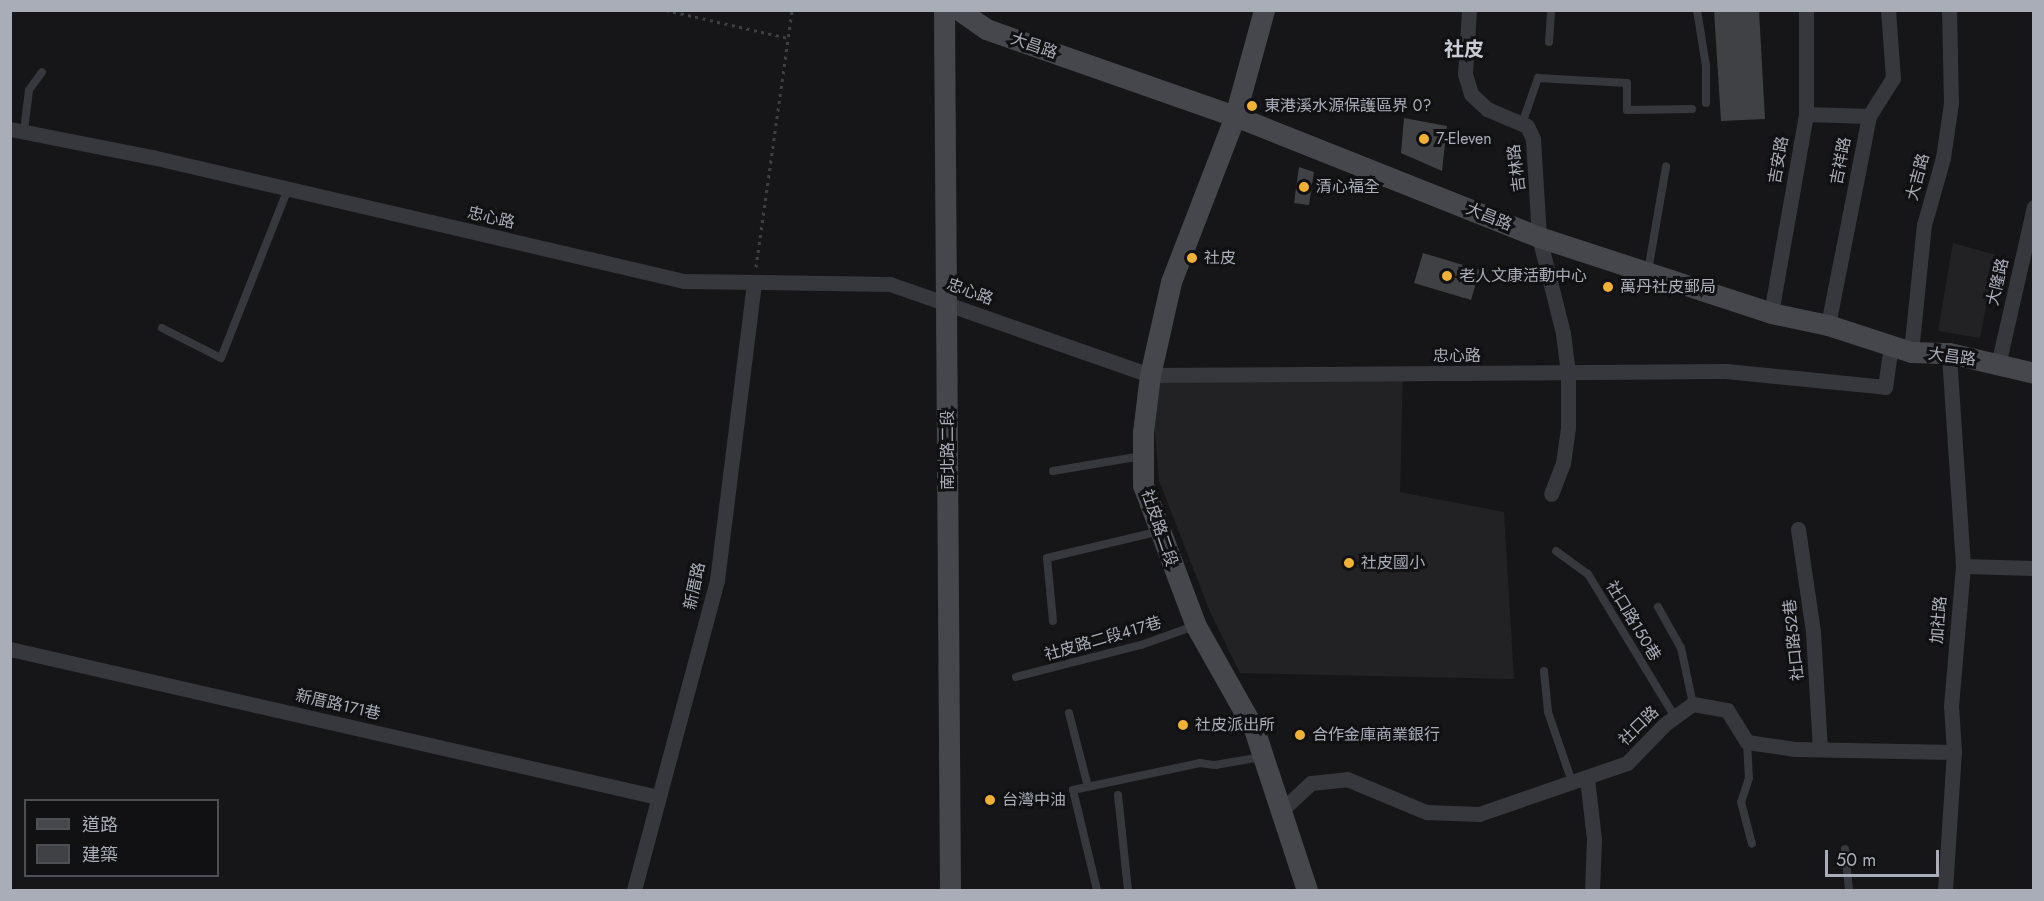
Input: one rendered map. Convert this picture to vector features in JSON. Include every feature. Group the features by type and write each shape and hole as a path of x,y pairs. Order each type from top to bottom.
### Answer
{"street":[{"name":"南北路二段","path":"944,10 951,891"},
{"name":"大昌路","path":"959,10 986,29 1235,116 1539,237 1771,313 1827,324 1901,349 1949,353 2034,373"},
{"name":"社皮路二段","path":"1264,10 1235,116 1171,282 1150,375 1143,456 1143,485 1196,626 1254,729 1283,809 1307,891"},
{"name":"吉林路","path":"1469,10 1466,74 1471,94 1487,109 1522,124 1533,140 1539,237 1563,333 1568,373 1568,428 1563,463 1551,494"},
{"name":"吉安路","path":"1771,313 1806,114 1806,10"},
{"name":"吉祥路","path":"1827,324 1869,116 1893,78 1888,10"},
{"name":"大吉路","path":"1901,349 1924,225 1943,158 1952,103 1949,10"},
{"path":"1806,114 1869,116"},
{"name":"忠心路","path":"17,130 288,189 684,281 890,284 1150,375 1726,371 1885,387 1901,349"},
{"name":"大隆路","path":"1998,365 2034,207"},
{"name":"新厝路","path":"634,891 717,580 754,282"},
{"name":"加社路","path":"1945,891 1954,752 1951,706 1962,566 1949,353"},
{"name":"社口路52巷","path":"1798,529 1813,632 1820,749"},
{"path":"1962,566 2034,568"},
{"name":"新厝路171巷","path":"10,649 658,797"},
{"path":"1693,704 1726,710 1747,742 1820,749 1954,752"},
{"name":"社口路","path":"1283,809 1311,783 1347,779 1426,812 1479,814 1627,763 1675,717 1693,704"},
{"path":"1580,781 1594,839 1592,891"}],"lane":[{"path":"1549,42 1551,10"},
{"path":"1697,10 1706,66 1706,103"},
{"path":"17,130 29,90 42,72"},
{"path":"1522,124 1538,78 1627,83 1627,110 1692,109"},
{"path":"1648,273 1666,167"},
{"path":"162,328 221,358 288,189"},
{"path":"1053,471 1143,456"},
{"path":"1053,621 1047,558 1160,531"},
{"name":"社口路150巷","path":"1556,551 1588,574 1675,717"},
{"path":"1658,608 1681,648 1693,704"},
{"name":"社皮路二段417巷","path":"1016,677 1141,645 1196,626"},
{"path":"1544,671 1548,712 1580,781"},
{"path":"1069,713 1088,787"},
{"path":"1747,742 1749,778 1741,802 1752,844"},
{"path":"1096,891 1073,790 1200,763 1215,765 1264,757"},
{"path":"1118,795 1128,891"},
{"path":"1845,849 1849,891"}],"path":[{"path":"666,10 788,38"},
{"path":"754,282 792,10"}],"shaded area":[{"path":"1953,243 1996,255 1980,338 1938,331"},
{"name":"社皮國小","path":"1403,369 1400,492 1504,512 1514,679 1240,673 1211,614 1159,481 1150,370"}],"building":[{"path":"1714,10 1759,10 1765,119 1721,121"},
{"name":"7-Eleven","path":"1404,118 1447,126 1442,171 1401,153"},
{"name":"清心福全","path":"1299,167 1314,172 1309,205 1294,203"},
{"name":"老人文康活動中心","path":"1423,253 1480,270 1471,300 1414,283"}],"place":[{"name":"東港溪水源保護區界 0?","path":"1252,106"},
{"name":"7-Eleven","path":"1424,139"},
{"name":"清心福全","path":"1304,187"},
{"name":"社皮","path":"1192,258"},
{"name":"老人文康活動中心","path":"1447,276"},
{"name":"萬丹社皮郵局","path":"1608,287"},
{"name":"社皮國小","path":"1349,563"},
{"name":"社皮派出所","path":"1183,725"},
{"name":"合作金庫商業銀行","path":"1300,735"},
{"name":"台灣中油","path":"990,800"}],"district":[{"name":"社皮","path":"1464,49"}]}
